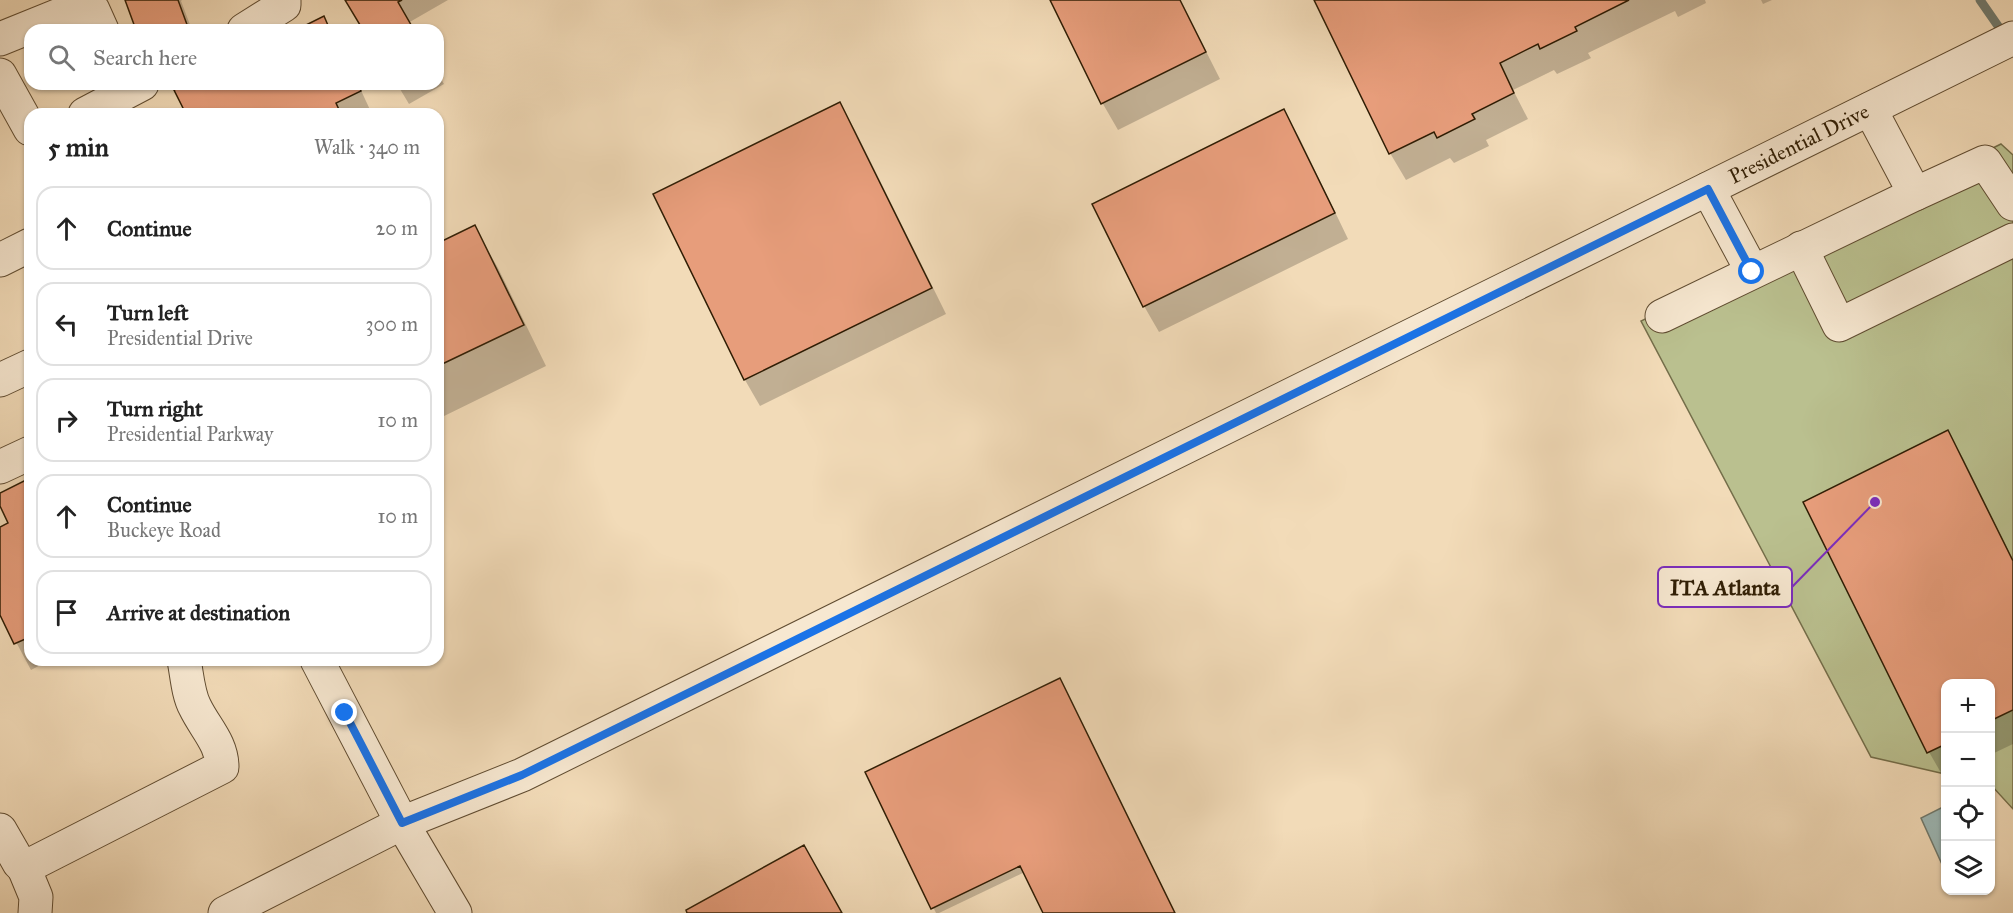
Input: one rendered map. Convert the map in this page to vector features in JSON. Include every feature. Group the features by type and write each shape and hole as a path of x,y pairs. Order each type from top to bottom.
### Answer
{"street":[{"path":"254,24 284,5 285,0"},
{"path":"36,24 84,4 93,10 99,24"},
{"path":"0,39 24,29"},
{"name":"Presidential Drive","path":"226,913 402,823 522,775 2013,38"},
{"path":"0,75 24,118"},
{"path":"95,108 126,90"},
{"path":"1870,109 1915,194"},
{"path":"1662,316 1985,162 2013,204"},
{"path":"1708,189 1752,272"},
{"path":"1801,248 1839,325 2013,240"},
{"path":"0,260 24,248"},
{"path":"0,380 24,369"},
{"path":"0,467 24,456"},
{"path":"24,868 222,767 222,756 218,745 194,705 185,666"},
{"path":"320,666 402,823 455,913"},
{"path":"0,830 24,868 36,897 35,913"}],"green space":[{"path":"2001,144 2013,155 2013,809 1995,789 1995,679 1941,679 1941,773 1871,757 1641,321"}],"water":[{"path":"1941,808 1941,862 1921,818"}],"building":[{"path":"125,0 178,0 187,24 134,24"},
{"path":"345,0 402,0 398,2 411,24 359,24"},
{"path":"1050,0 1180,0 1206,52 1101,104"},
{"path":"1314,0 1629,0 1575,27 1577,31 1540,49 1538,44 1500,63 1514,93 1472,114 1475,119 1437,138 1434,132 1389,154"},
{"path":"324,16 327,24 308,24"},
{"path":"174,90 361,91 336,103 338,108 183,108"},
{"path":"840,102 932,288 744,380 653,194"},
{"path":"1284,109 1335,213 1143,307 1092,204"},
{"path":"475,225 524,325 444,363 444,240"},
{"path":"1948,430 2013,561 2013,710 1995,719 1995,679 1941,679 1941,746 1927,753 1803,502"},
{"path":"24,481 24,640 14,644 0,615 0,527 8,523 0,506 0,493"},
{"path":"1060,678 1175,913 1043,913 1020,866 931,909 865,772"},
{"path":"804,845 842,913 687,913 686,910"}],"waterway":[{"path":"1980,0 2005,36"}],"place":[{"name":"ITA Atlanta","path":"1875,502"}],"route":[{"path":"345,713 402,823 522,775 1708,189 1752,272"}]}
